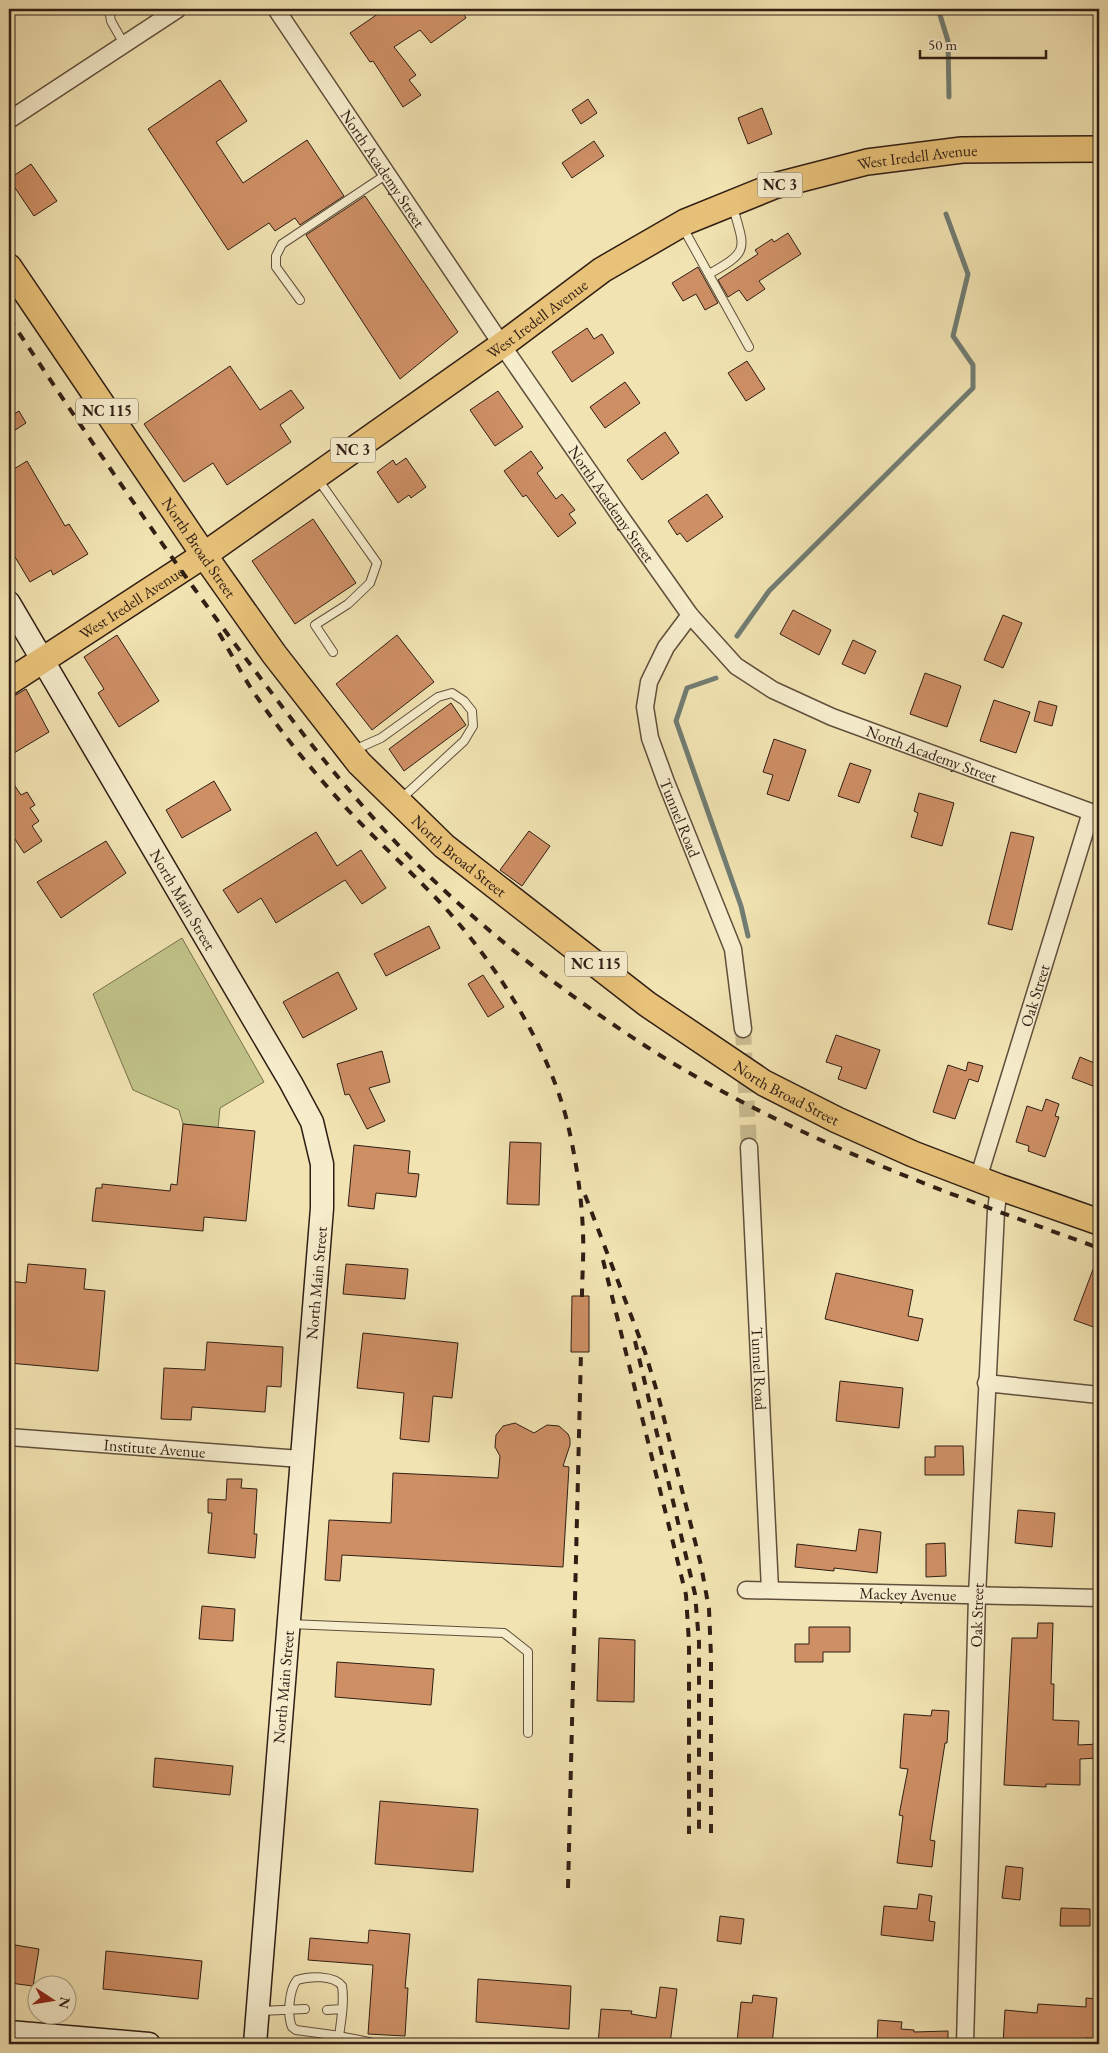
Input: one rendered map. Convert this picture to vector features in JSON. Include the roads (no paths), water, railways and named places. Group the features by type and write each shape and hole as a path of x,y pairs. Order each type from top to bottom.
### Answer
{"main road":[{"name":"West Iredell Avenue","path":"42,660 204,555 502,345 602,270 681,224 774,186 867,162 962,150 1099,149"},
{"name":"North Broad Street","path":"9,267 204,555 274,654 359,763 444,846 632,992 764,1083 837,1120 988,1183 1099,1222"},
{"name":"North Main Street","path":"9,603 285,1073 312,1122 322,1164 322,1208 255,2044"},
{"name":"NC 3","path":"9,682 42,660"},
{"path":"9,2032 68,2041 149,2044"}],"street":[{"path":"9,120 178,9"},
{"name":"North Academy Street","path":"276,9 502,345 690,615 736,666 773,690 832,717 1095,813"},
{"name":"Tunnel Road","path":"690,615 666,647 648,682 645,707 650,738 662,774 733,949 743,1029"},
{"name":"Oak Street","path":"965,2044 977,1596 986,1382 996,1211 988,1183 1095,813"},
{"name":"Tunnel Road","path":"749,1148 770,1590"},
{"path":"986,1382 1099,1395"},
{"name":"Institute Avenue","path":"9,1437 301,1459"},
{"name":"Mackey Avenue","path":"746,1590 1099,1598"}],"lane":[{"path":"109,9 112,21 124,44"},
{"path":"300,300 276,267 276,256 282,244 387,174"},
{"path":"709,274 731,262 741,252 743,242 732,203"},
{"path":"681,224 749,347"},
{"path":"316,476 377,563 370,583 348,604 316,625 333,652"},
{"path":"350,752 380,738 438,697 452,693 464,701 472,711 472,726 464,741 398,801"},
{"path":"288,1624 504,1633 528,1652 528,1734"},
{"path":"338,2040 343,1992 339,1982 336,1980 310,1978 297,1980 294,1984 290,2010 292,2027 296,2030 338,2040 377,2044"},
{"path":"258,2011 305,2009"},
{"path":"327,2010 342,2009"}],"waterway":[{"path":"943,9 940,15 948,41 949,97"},
{"path":"737,636 769,591 973,388 973,365 953,336 968,274 946,214"},
{"path":"716,678 687,688 676,721 741,906 748,936"}],"tunnel":[{"path":"743,1029 749,1147"}],"railway":[{"path":"9,318 157,536 268,689 364,807 405,852 461,906 521,956 583,1003 647,1047 700,1079 755,1108 867,1160 925,1184 1099,1248"},
{"path":"219,633 269,715 313,771 348,810 455,919 496,973 532,1033 559,1095 574,1152 582,1220 582,1297"},
{"path":"585,1195 645,1352 658,1395 701,1565 709,1609 711,1656 711,1834"},
{"path":"603,1260 686,1595 689,1643 689,1834"},
{"path":"635,1341 695,1594 699,1642 699,1834"},
{"path":"568,1888 581,1352"}]}
